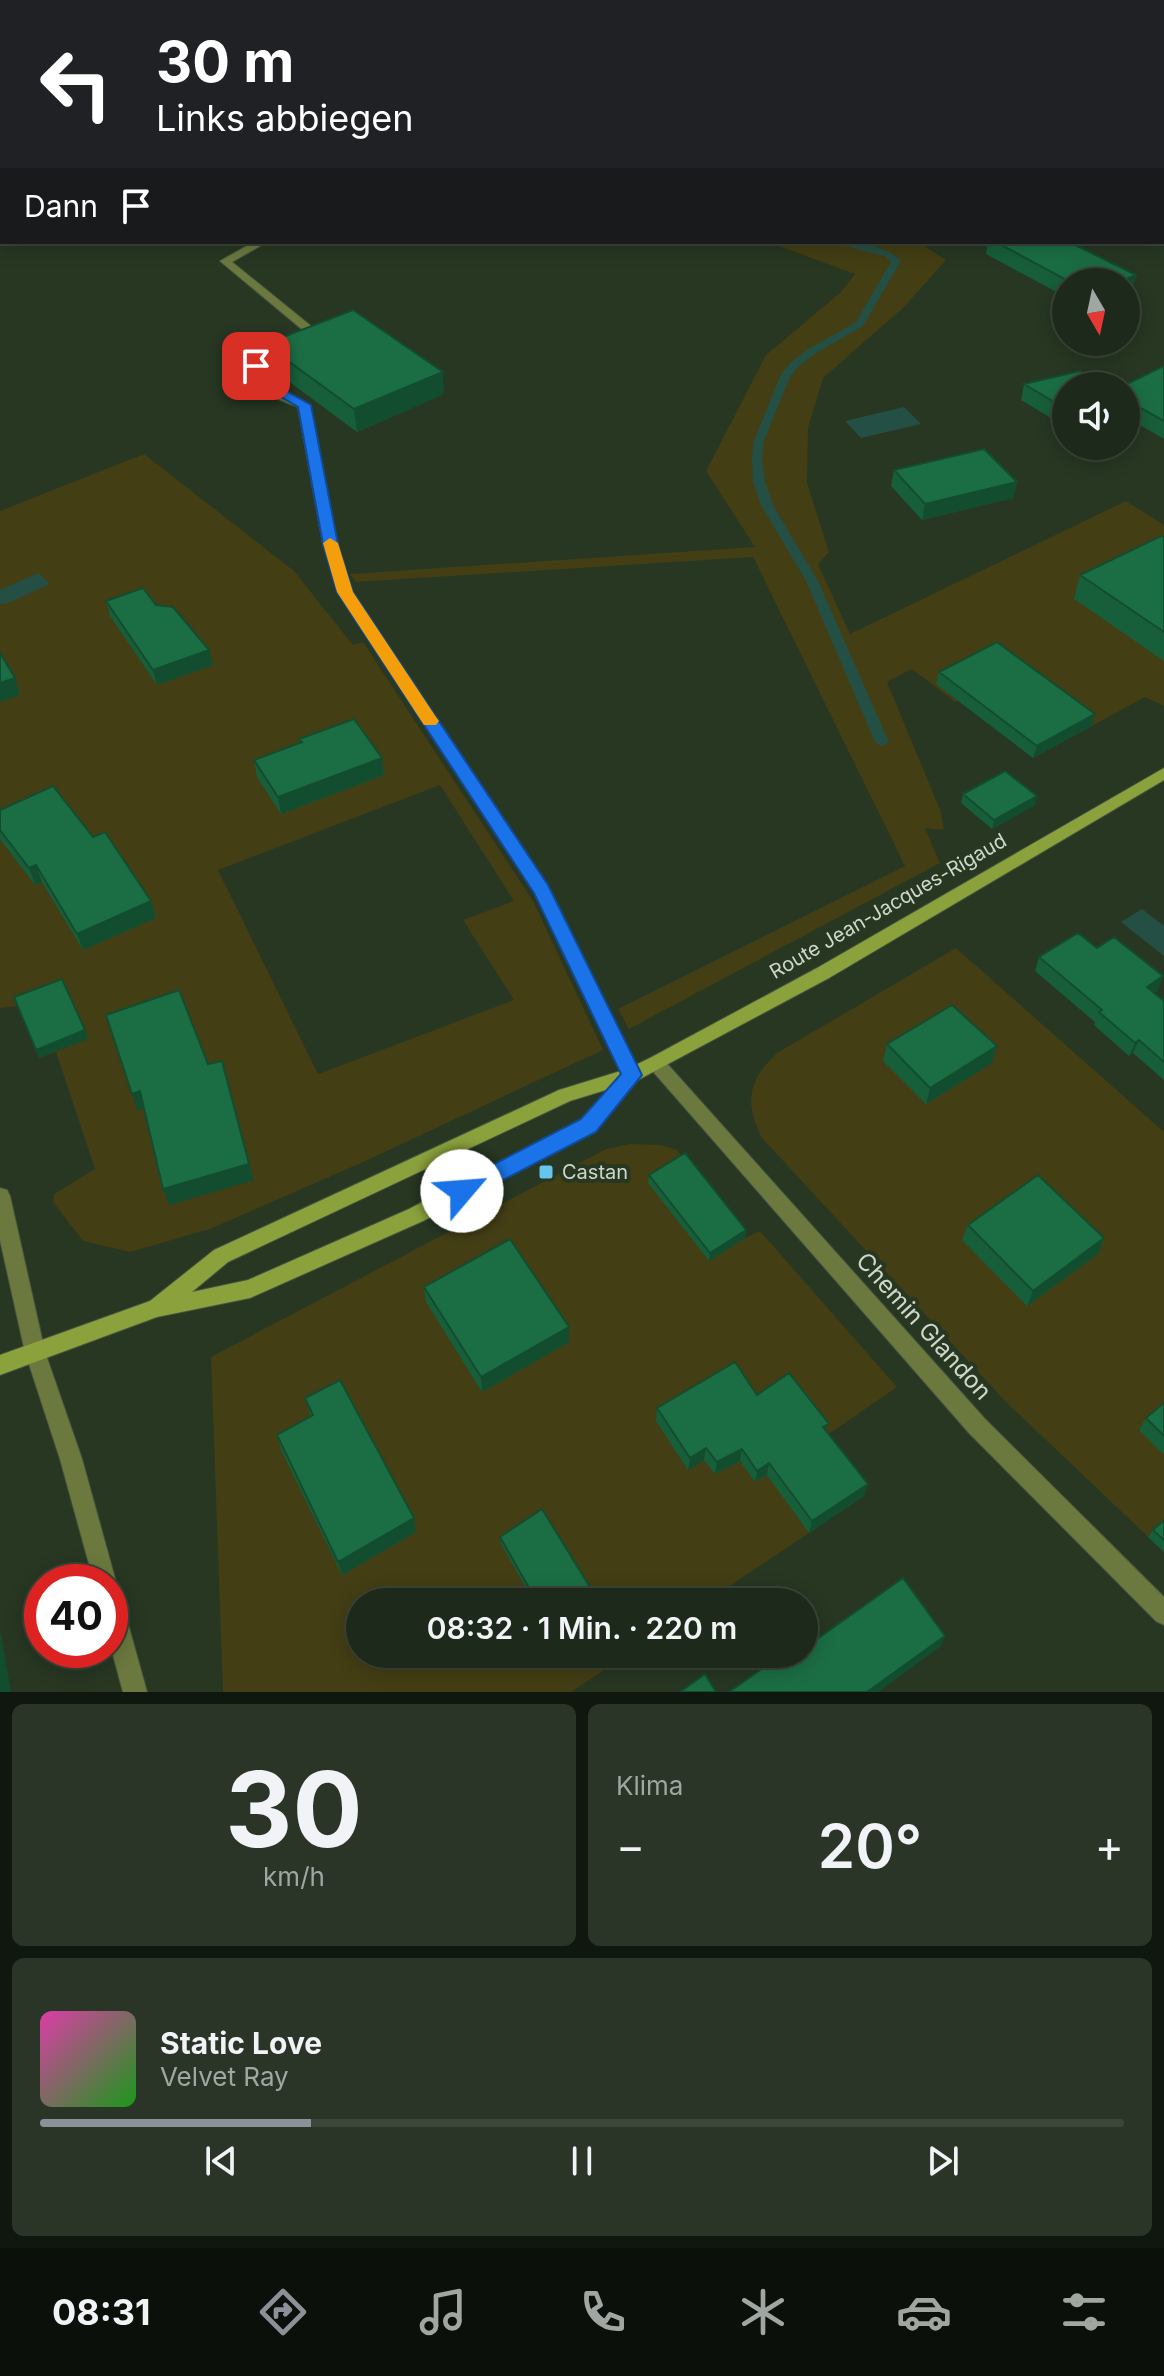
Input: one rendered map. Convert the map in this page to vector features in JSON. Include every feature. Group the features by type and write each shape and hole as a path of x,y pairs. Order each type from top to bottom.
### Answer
{"street":[{"path":"258,244 225,261 318,337 260,361 255,371 256,377 265,385 304,405 330,544 345,592 542,890 632,1075"},
{"name":"Route Jean-Jacques-Rigaud","path":"157,1308 221,1256 565,1095 632,1075 656,1063 823,973 1164,773"},
{"name":"Chemin Glandon","path":"656,1063 977,1426 1164,1613"},
{"name":"Route Jean-Jacques-Rigaud","path":"0,1365 157,1308 250,1289 416,1215 588,1126 632,1075"},
{"path":"0,1196 35,1352 71,1459 100,1564"},
{"path":"128,1667 135,1692"}],"shaded area":[{"path":"773,244 924,246 946,260 904,307 823,378 808,428 807,483 829,552 818,564 850,634 1126,501 1164,525 1164,706 1145,697 1092,726 1018,671 955,702 912,669 887,682 941,812 944,830 925,828 940,863 629,1029 618,1009 905,866 753,557 356,582 350,574 755,547 706,471 766,355 840,293 855,274"},
{"path":"144,454 294,571 353,645 363,642 533,901 603,1050 361,1163 210,1229 130,1252 83,1241 53,1202 54,1194 95,1169 56,1052 39,1058 17,1006 0,1008 0,511","holes":["440,785 514,901 463,920 514,1000 318,1074 218,870"]},
{"path":"956,948 1164,1132 1164,1552 1006,1402 762,1138 756,1125 752,1092 760,1073 777,1053"},
{"path":"631,1144 661,1145 677,1150 745,1238 760,1231 897,1387 820,1440 864,1496 727,1588 346,1588 346,1668 607,1668 571,1692 223,1692 211,1357 606,1149"}],"water":[{"path":"904,407 921,424 861,438 845,421"},
{"path":"38,573 50,584 0,604 0,590"},
{"path":"1142,909 1164,926 1164,956 1121,922"}],"building":[{"path":"1000,244 1073,244 1122,268 1052,268 1052,272"},
{"path":"353,310 443,372 354,409 265,344"},
{"path":"1164,366 1164,421 1140,408 1140,378"},
{"path":"1052,378 1052,401 1024,384"},
{"path":"984,449 1017,482 925,504 894,470"},
{"path":"1164,537 1164,632 1080,575"},
{"path":"143,588 156,605 173,607 209,650 153,670 106,601"},
{"path":"997,642 1095,714 1037,746 939,672"},
{"path":"0,653 15,678 0,683"},
{"path":"354,719 382,758 278,797 254,760"},
{"path":"1005,771 1037,796 994,820 963,794"},
{"path":"53,786 93,837 105,832 151,901 77,934 36,865 29,868 0,830 0,810"},
{"path":"1078,933 1097,948 1114,937 1163,976 1147,987 1164,1001 1164,1062 1139,1040 1135,1043 1099,1012 1102,1010 1039,957"},
{"path":"62,979 85,1030 36,1050 14,997"},
{"path":"179,990 208,1064 222,1061 249,1164 163,1189 140,1091 132,1094 106,1015"},
{"path":"952,1005 997,1046 930,1088 887,1044"},
{"path":"685,1153 746,1230 710,1253 649,1175"},
{"path":"1038,1175 1104,1238 1033,1291 968,1225"},
{"path":"510,1239 569,1327 481,1377 424,1287"},
{"path":"735,1362 757,1395 789,1373 829,1424 823,1427 868,1484 812,1521 769,1463 757,1471 742,1449 717,1462 706,1448 690,1458 657,1408"},
{"path":"340,1380 414,1518 338,1562 277,1435 313,1415 305,1398"},
{"path":"1164,1403 1164,1436 1146,1418"},
{"path":"542,1509 591,1588 529,1588 500,1537"},
{"path":"1164,1520 1164,1540 1153,1530"},
{"path":"903,1578 945,1636 867,1692 729,1692 763,1668 818,1668 818,1638"},
{"path":"705,1674 716,1692 680,1692"}],"waterway":[{"path":"843,244 888,254 896,261 860,324 814,350 785,376 759,441 757,457 759,482 767,505 812,581 882,742"}],"slow traffic":[{"path":"330,543 345,592 430,721"}],"place":[{"name":"Castan","path":"546,1172"}],"route":[{"path":"256,366 256,377 265,385 304,405 330,544 345,592 542,890 632,1075 588,1126 462,1191"}]}
